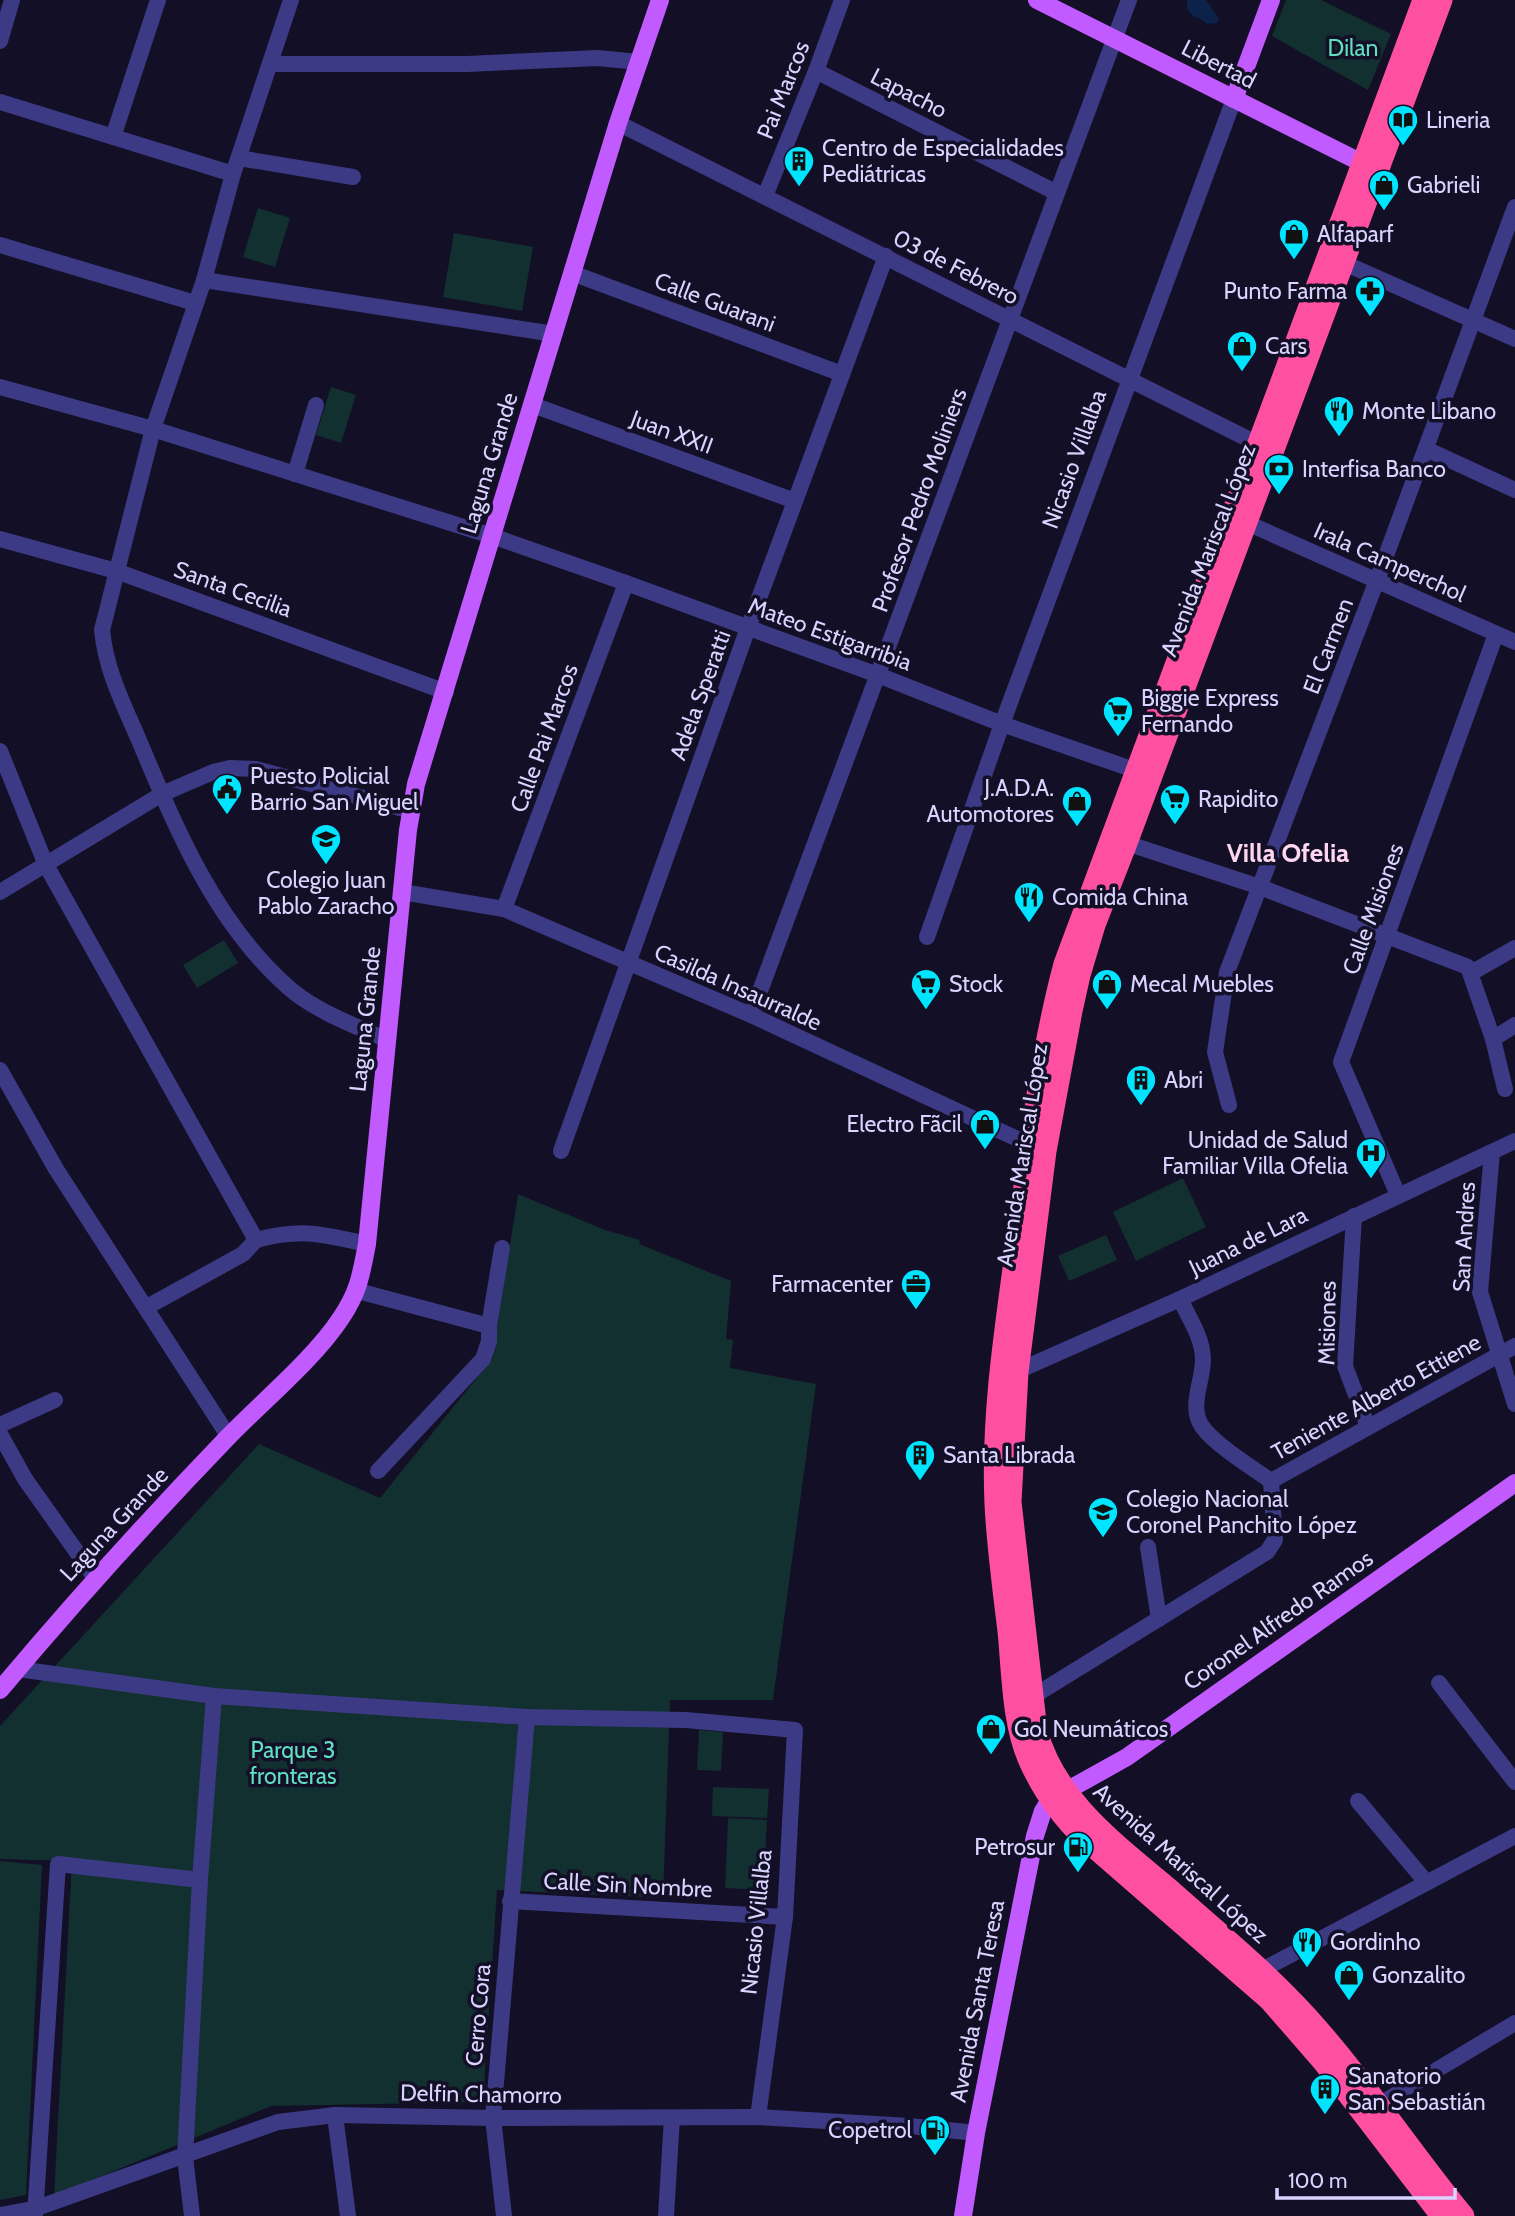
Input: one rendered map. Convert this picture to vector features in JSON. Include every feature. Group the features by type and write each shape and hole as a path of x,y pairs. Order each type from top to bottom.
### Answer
{"highway":[{"name":"Avenida Mariscal López","path":"1143,773 1247,523 1265,448 1344,262 1423,0"},
{"name":"Avenida Mariscal López","path":"1441,2216 1308,2018 1262,1970 1058,1795 1029,1761 1022,1743 1014,1691 995,1505 995,1430 1008,1375 1038,1148 1051,1073 1053,1007 1064,964 1119,840 1371,167 1442,0"},
{"name":"Avenida Mariscal López","path":"1008,1375 1011,1502 1032,1697 1043,1752 1072,1827 1269,2000 1464,2216"}],"main road":[{"name":"Laguna Grande","path":"0,1690 96,1579 318,1346 341,1320 358,1291 367,1244 411,810 425,753 446,692 618,123 660,0"},
{"name":"Libertad","path":"1037,0 1371,167"},
{"name":"Nicasio Villalba","path":"1234,99 1271,0"},
{"name":"Coronel Alfredo Ramos","path":"1058,1795 1127,1757 1515,1483"},
{"name":"Avenida Santa Teresa","path":"962,2216 1035,1836 1043,1811 1058,1795"}],"street":[{"path":"0,41 12,0"},
{"path":"113,136 158,0"},
{"path":"291,0 233,174 204,281 153,429 102,630 105,657 162,794 217,904 258,959 291,990 335,1016 387,1040"},
{"name":"Pai Marcos","path":"765,196 816,72 842,0"},
{"name":"Profesor Pedro Moliniers","path":"751,1015 1129,0"},
{"path":"270,64 467,64 597,58 639,62"},
{"name":"Lapacho","path":"816,72 1057,193"},
{"name":"Nicasio Villalba","path":"927,937 1002,724 1234,99"},
{"path":"0,102 233,174"},
{"name":"03 de Febrero","path":"618,123 1265,448"},
{"path":"239,158 353,177"},
{"name":"El Carmen","path":"1229,1105 1215,1052 1227,972 1377,580 1515,207"},
{"path":"0,245 195,303"},
{"name":"Adela Speratti","path":"561,1150 748,628 887,256"},
{"path":"1344,262 1515,339"},
{"name":"Calle Guarani","path":"572,273 842,374"},
{"path":"204,281 554,334"},
{"name":"Mateo Estigarribia","path":"0,387 153,429 492,537 626,583 878,675 1002,724 1143,773"},
{"path":"295,474 316,405"},
{"name":"Juan XXII","path":"533,405 795,502"},
{"path":"1426,449 1515,490"},
{"name":"Irala Camperchol","path":"1247,523 1515,642"},
{"name":"Santa Cecilia","path":"0,539 116,571 446,692"},
{"name":"Calle Pai Marcos","path":"504,909 626,583"},
{"name":"Calle Misiones","path":"1398,1195 1341,1062 1496,634"},
{"path":"0,751 46,865 256,1240"},
{"path":"0,892 162,794 213,772 230,768 256,769 411,810"},
{"path":"1119,840 1260,887 1468,967 1493,1039 1505,1090"},
{"name":"Casilda Insaurralde","path":"401,892 504,909 751,1015 1038,1148"},
{"path":"1471,973 1515,948"},
{"path":"1493,1039 1515,1025"},
{"path":"0,1070 56,1169 229,1437"},
{"name":"Juana de Lara","path":"1008,1375 1180,1299 1515,1141"},
{"name":"San Andres","path":"1492,1152 1480,1293 1508,1350 1515,1404"},
{"name":"Misiones","path":"1354,1216 1345,1366 1368,1427"},
{"path":"147,1307 243,1254 256,1240 290,1232 306,1232 367,1244"},
{"path":"378,1471 483,1359 489,1342 489,1326 502,1248"},
{"path":"358,1291 489,1326"},
{"path":"1180,1299 1199,1339 1203,1359 1196,1408 1199,1423 1209,1436 1271,1481"},
{"name":"Teniente Alberto Ettiene","path":"1032,1697 1273,1546 1275,1527 1271,1481 1508,1350"},
{"path":"0,1425 55,1400"},
{"path":"0,1434 26,1479 96,1579"},
{"path":"1148,1547 1159,1619"},
{"path":"18,1669 214,1696 527,1717"},
{"path":"1439,1683 1515,1782"},
{"path":"192,2216 185,2157 200,1880 214,1696"},
{"name":"Nicasio Villalba","path":"527,1717 686,1720 795,1730 785,1916 758,2117"},
{"name":"Cerro Cora","path":"504,2216 493,2118 527,1717"},
{"path":"1358,1801 1426,1882"},
{"path":"1262,1970 1515,1836"},
{"path":"35,2213 58,1864 200,1880"},
{"name":"Calle Sin Nombre","path":"510,1900 785,1916"},
{"path":"1371,2110 1515,2023"},
{"path":"335,2115 348,2216"},
{"name":"Delfin Chamorro","path":"0,2215 35,2213 278,2122 335,2115 493,2118 758,2117 976,2133"},
{"path":"666,2216 672,2118"}],"green space":[{"name":"Dilan","path":"1286,0 1321,0 1391,34 1368,90 1272,36"},
{"path":"258,208 290,218 275,267 243,257"},
{"path":"454,233 533,247 522,311 443,297"},
{"path":"331,387 356,395 341,443 316,435"},
{"path":"224,940 238,963 197,988 183,965"},
{"path":"1183,1178 1206,1227 1136,1261 1113,1212"},
{"name":"Parque 3 fronteras","path":"518,1194 605,1230 640,1240 639,1244 731,1281 726,1339 733,1340 730,1368 816,1384 773,1700 670,1700 663,1898 497,1890 483,2102 271,2106 54,2196 72,1861 0,1859 0,1726 259,1444 380,1498 492,1359"},
{"path":"1106,1235 1117,1260 1069,1281 1058,1256"},
{"path":"699,1730 723,1732 721,1771 697,1770"},
{"path":"713,1787 769,1789 767,1818 712,1816"},
{"path":"728,1818 767,1820 763,1890 725,1888"},
{"path":"0,1861 42,1865 26,2195 0,2200"}],"water":[{"path":"1187,0 1206,0 1219,19 1217,23 1207,24 1194,17 1187,9"}],"place":[{"name":"Lineria","path":"1403,147"},
{"name":"Centro de Especialidades Pediátricas","path":"799,188"},
{"name":"Gabrieli","path":"1384,212"},
{"name":"Alfaparf","path":"1294,261"},
{"name":"Punto Farma","path":"1370,318"},
{"name":"Cars","path":"1242,373"},
{"name":"Monte Libano","path":"1339,438"},
{"name":"Interfisa Banco","path":"1279,496"},
{"name":"Biggie Express Fernando","path":"1118,738"},
{"name":"Puesto Policial Barrio San Miguel","path":"227,816"},
{"name":"Rapidito","path":"1175,826"},
{"name":"J.A.D.A. Automotores","path":"1077,828"},
{"name":"Colegio Juan Pablo Zaracho","path":"326,866"},
{"name":"Comida China","path":"1029,924"},
{"name":"Stock","path":"926,1011"},
{"name":"Mecal Muebles","path":"1107,1011"},
{"name":"Abri","path":"1141,1107"},
{"name":"Electro Fãcil","path":"985,1151"},
{"name":"Unidad de Salud Familiar Villa Ofelia","path":"1371,1180"},
{"name":"Farmacenter","path":"916,1311"},
{"name":"Santa Librada","path":"920,1482"},
{"name":"Colegio Nacional Coronel Panchito López","path":"1103,1539"},
{"name":"Gol Neumáticos","path":"991,1756"},
{"name":"Petrosur","path":"1078,1874"},
{"name":"Gordinho","path":"1307,1969"},
{"name":"Gonzalito","path":"1349,2002"},
{"name":"Sanatorio San Sebastián","path":"1325,2116"},
{"name":"Copetrol","path":"935,2157"}],"district":[{"name":"Villa Ofelia","path":"1288,853"}]}
